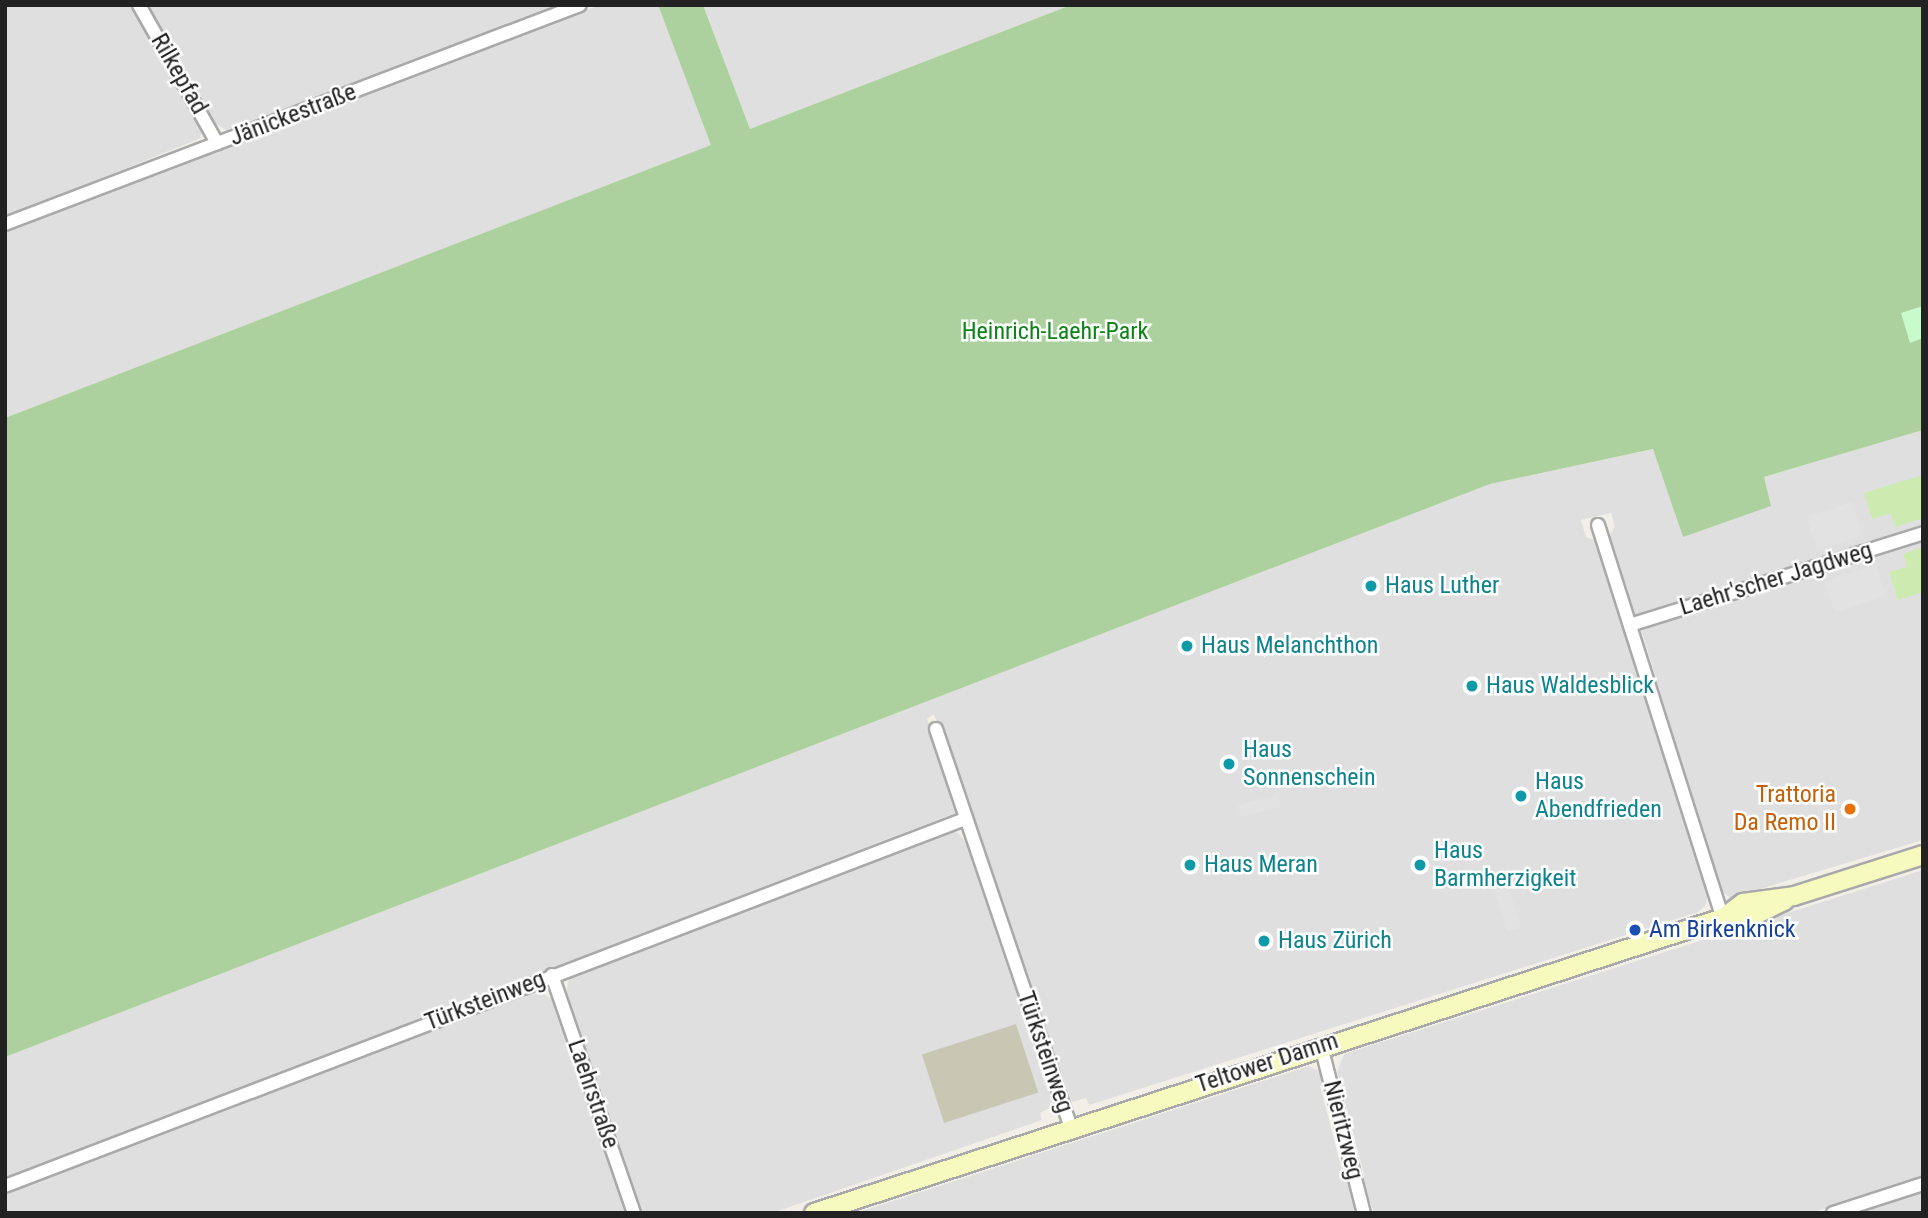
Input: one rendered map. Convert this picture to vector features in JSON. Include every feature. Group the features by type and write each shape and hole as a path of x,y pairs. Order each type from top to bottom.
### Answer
{"main road":[{"name":"Teltower Damm","path":"814,1213 1070,1126 1723,918 1742,921 1794,896 1923,855"}],"street":[{"name":"Rilkepfad","path":"139,5 217,143"},
{"name":"Jänickestraße","path":"5,224 580,5"},
{"path":"1598,526 1723,918"},
{"name":"Laehr'scher Jagdweg","path":"1630,625 1923,533"},
{"name":"Türksteinweg","path":"936,729 1070,1126"},
{"name":"Türksteinweg","path":"5,1186 965,819"},
{"name":"Laehrstraße","path":"552,975 634,1213"},
{"name":"Nieritzweg","path":"1321,1046 1364,1213"},
{"path":"1833,1213 1923,1184"}],"shaded area":[{"path":"5,5 132,5 201,125 201,138 5,217"},
{"path":"146,5 561,5 226,130 215,123"},
{"path":"600,5 658,5 712,145 5,418 5,232"},
{"path":"703,5 1071,5 750,129"},
{"path":"1923,430 1923,527 1639,616 1632,611 1608,538 1615,527 1611,513 1581,520 1586,537 1597,541 1709,892 1705,906 1698,912 1089,1105 1086,1098 1072,1102 934,714 927,719 958,809 955,813 5,1179 5,1057 1490,484 1654,449 1683,537 1764,477"},
{"path":"1852,502 1863,535 1817,550 1806,517"},
{"path":"1923,539 1923,840 1730,898 1720,890 1641,629"},
{"path":"1876,565 1886,595 1835,612 1825,582"},
{"path":"1278,795 1281,807 1240,817 1237,805"},
{"path":"948,831 958,833 966,843 1054,1106 1040,1113 1042,1120 772,1213 642,1213 566,994 569,978"},
{"path":"1504,868 1521,928 1507,932 1490,872"},
{"path":"1923,870 1923,1177 1811,1213 1375,1213 1363,1188 1364,1174 1337,1072 1344,1054"},
{"path":"536,989 553,1000 627,1213 5,1213 5,1193"},
{"path":"1016,1024 1038,1092 944,1123 922,1055"},
{"path":"1309,1066 1323,1074 1326,1084 1320,1086 1344,1178 1353,1191 1354,1213 856,1213"},
{"path":"1923,1191 1923,1213 1856,1213"}],"green space":[{"name":"Heinrich-Laehr-Park","path":"658,5 703,5 750,129 1071,5 1923,5 1923,430 1764,477 1771,506 1683,537 1653,449 1490,484 5,1057 5,418 711,145"},
{"path":"1923,306 1923,338 1910,343 1901,313"},
{"path":"1923,475 1923,518 1895,527 1891,513 1872,519 1864,493"},
{"path":"1923,547 1923,592 1898,600 1889,572 1907,567 1903,554"}],"place":[{"name":"Haus Luther","path":"1371,586"},
{"name":"Haus Melanchthon","path":"1187,646"},
{"name":"Haus Waldesblick","path":"1472,686"},
{"name":"Haus Sonnenschein","path":"1229,764"},
{"name":"Haus Abendfrieden","path":"1521,796"},
{"name":"Trattoria Da Remo II","path":"1850,809"},
{"name":"Haus Meran","path":"1190,865"},
{"name":"Haus Barmherzigkeit","path":"1420,865"},
{"name":"Am Birkenknick","path":"1635,930"},
{"name":"Haus Zürich","path":"1264,941"}]}
